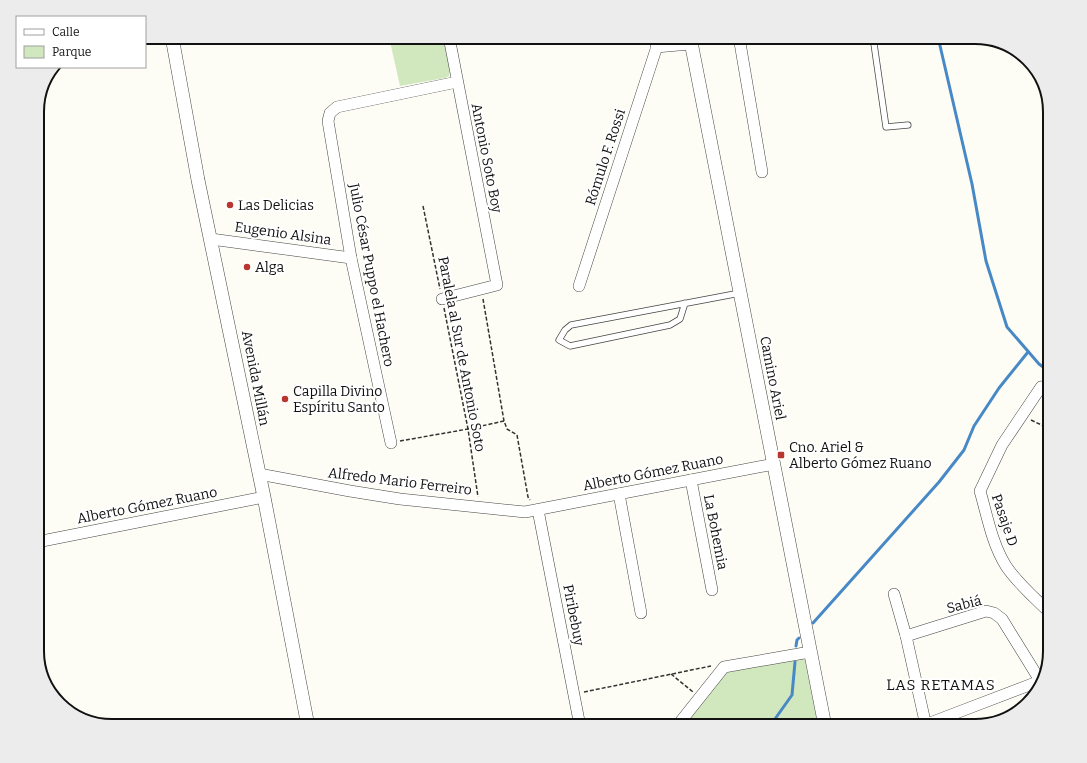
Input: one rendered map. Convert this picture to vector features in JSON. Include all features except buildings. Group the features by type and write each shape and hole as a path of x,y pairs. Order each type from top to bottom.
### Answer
{"street":[{"name":"Avenida Millán","path":"173,44 198,180 264,497 307,719"},
{"name":"Antonio Soto Boy","path":"449,44 497,285 481,289"},
{"name":"Rómulo F. Rossi","path":"579,286 657,44"},
{"name":"Camino Ariel","path":"691,44 824,719"},
{"path":"740,44 762,172"},
{"name":"Julio César Puppo el Hachero","path":"391,443 351,258 328,121 330,113 337,107 457,82"},
{"name":"Eugenio Alsina","path":"211,239 351,258"},
{"path":"442,299 481,289"},
{"name":"Pasaje D","path":"1043,392 1022,415 1002,445 980,491 996,545 1006,565 1019,584 1043,606"},
{"name":"Alberto Gómez Ruano","path":"538,510 774,464"},
{"name":"Alfredo Mario Ferreiro","path":"259,474 400,499 525,512 538,510"},
{"name":"La Bohemia","path":"692,480 712,590"},
{"path":"619,494 641,613"},
{"name":"Alberto Gómez Ruano","path":"44,541 264,497"},
{"name":"Piribebuy","path":"538,510 579,719"},
{"path":"894,594 906,636 923,719"},
{"name":"Sabiá","path":"906,636 986,611 994,613 1002,619 1038,677"},
{"path":"682,719 724,667 810,652"},
{"path":"942,719 1035,683"}],"lane":[{"path":"874,44 886,127 908,124"},
{"path":"685,304 680,319 670,325 570,346 559,340 565,330 571,325 740,293"}],"path":[{"name":"Paralela al Sur de Antonio Soto","path":"423,206 468,429 479,507"},
{"path":"481,289 504,420 507,429 517,435 528,497 538,510"},
{"path":"1022,415 1043,426"},
{"path":"391,443 468,429 504,420"},
{"path":"574,694 716,665 724,667"},
{"path":"671,674 699,697"}],"green space":[{"path":"391,44 445,44 450,71 449,76 400,86"},
{"path":"799,657 805,660 817,719 689,719 725,673"}],"waterway":[{"path":"940,44 972,184 986,261 1007,327 1043,367"},
{"path":"813,623 939,482 964,450 974,426 999,388 1028,352"},
{"path":"796,646 799,638"},
{"path":"775,719 792,695 795,662"}],"place":[{"name":"Las Delicias","path":"230,205"},
{"name":"Alga","path":"247,267"},
{"name":"Capilla Divino Espíritu Santo","path":"285,399"},
{"name":"Cno. Ariel & Alberto Gómez Ruano","path":"781,455"}],"district":[{"name":"LAS RETAMAS","path":"941,685"}]}
